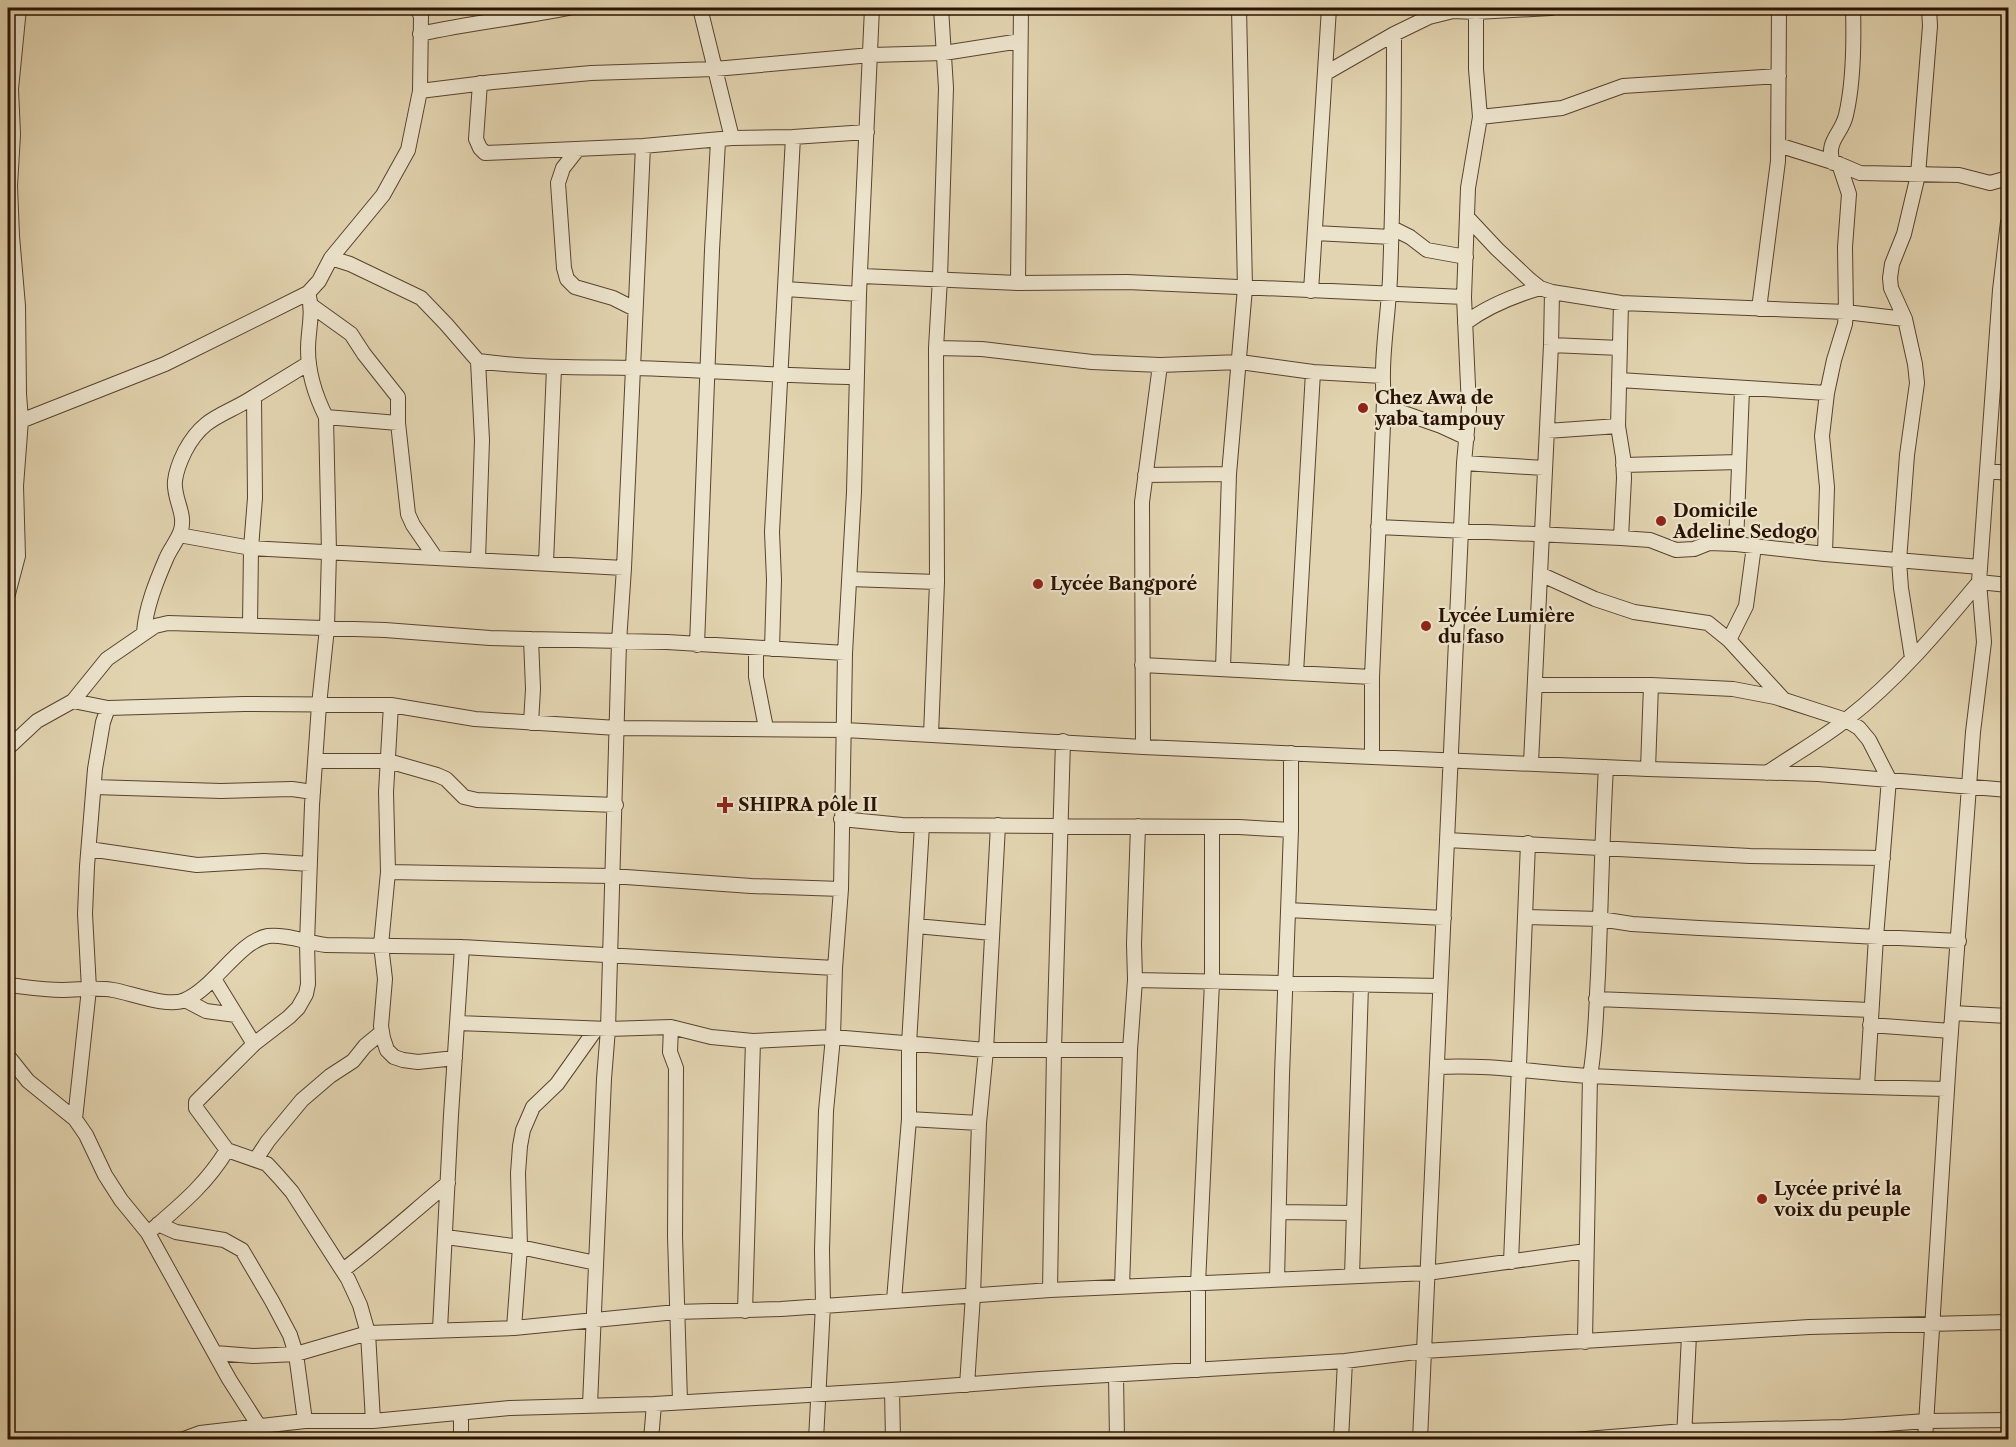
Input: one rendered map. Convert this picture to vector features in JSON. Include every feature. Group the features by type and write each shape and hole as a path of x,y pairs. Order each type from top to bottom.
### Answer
{"street":[{"path":"8,594 18,556 16,486 21,420 18,306 10,186 10,154 13,134 11,89 13,26 20,8"},
{"path":"374,1421 368,1333 360,1305 343,1270 292,1192 267,1164 227,1150 196,1108 196,1102 255,1044 289,1017 298,1008 306,994 313,792 327,628 329,552 326,417 317,398 309,363 310,299 331,258 383,195 408,150 420,91 422,16 417,8"},
{"path":"420,34 494,14 569,8"},
{"path":"700,8 732,138"},
{"path":"816,1440 823,1305 822,1250 826,1111 833,1037 841,888 846,653 872,8"},
{"path":"931,735 937,582 936,348 946,110 940,8"},
{"path":"1018,283 1021,8"},
{"path":"1223,669 1229,474 1245,288 1239,8"},
{"path":"1311,291 1329,8"},
{"path":"1326,73 1429,17 1453,11 1551,8"},
{"path":"1759,309 1778,160 1779,8"},
{"path":"1825,554 1827,487 1822,436 1827,393 1845,324 1845,247 1849,194 1830,154 1830,148 1844,122 1848,101 1853,8"},
{"path":"1912,658 1899,561 1917,383 1905,319 1891,288 1890,278 1892,264 1905,234 1918,176 1930,26 1929,8"},
{"path":"1420,1440 1464,463 1469,408 1464,297 1468,188 1480,117 1476,69 1476,10"},
{"path":"1372,756 1372,677 1384,402 1382,376 1389,294 1391,232 1394,34"},
{"path":"420,91 480,83 591,74 715,69 871,55 944,53 1020,41"},
{"path":"1480,117 1562,108 1623,86 1779,76"},
{"path":"480,83 476,139 485,153 867,132"},
{"path":"772,649 774,580 772,532 793,137"},
{"path":"698,645 698,591 718,141"},
{"path":"1778,145 1836,163 1860,174 1959,175 1990,183 2008,178"},
{"path":"590,1405 604,1079 602,1029 609,956 616,805 619,642 643,146"},
{"path":"578,149 563,168 558,183 564,268 567,279 575,287 613,298 635,309"},
{"path":"1467,217 1497,249 1546,290 1551,345 1531,763"},
{"path":"1925,1440 1951,1030 1974,732 1984,642 1979,582 2000,290 2008,222"},
{"path":"1315,233 1391,232 1410,237 1427,250 1466,257"},
{"path":"331,258 350,264 420,298 478,361 482,440 478,560"},
{"path":"862,276 1018,283 1127,282 1464,297"},
{"path":"786,289 859,294"},
{"path":"1465,323 1479,313 1514,296 1546,290 1621,303 1846,312 1905,319"},
{"path":"8,426 165,364 310,299"},
{"path":"310,299 351,334 395,392 399,401 398,423 408,514 435,557"},
{"path":"1621,303 1618,426 1623,465 1621,538"},
{"path":"1551,345 1620,348"},
{"path":"936,348 982,349 1092,362 1160,365 1240,362 1313,372 1382,376"},
{"path":"478,361 554,368 633,368 781,376 857,377"},
{"path":"144,632 147,612 167,558 179,535 182,514 175,479 183,455 193,436 203,425 218,415 254,397 309,363"},
{"path":"1143,747 1142,502 1160,365"},
{"path":"546,563 554,368"},
{"path":"1296,673 1313,372"},
{"path":"1619,380 1827,393"},
{"path":"1736,544 1742,389"},
{"path":"250,625 251,548 255,498 254,397"},
{"path":"1384,402 1414,417 1467,438"},
{"path":"326,417 398,423"},
{"path":"1547,431 1618,426"},
{"path":"1623,465 1739,462"},
{"path":"1464,463 1544,468"},
{"path":"1988,471 2008,473"},
{"path":"1145,475 1229,474"},
{"path":"1378,527 1650,540 1676,550 1694,549 1709,543 1736,544 1980,567"},
{"path":"179,535 251,548 624,568"},
{"path":"1729,639 1746,606 1755,546"},
{"path":"1540,574 1634,612 1708,623 1729,639 1784,700"},
{"path":"850,579 937,582"},
{"path":"1767,773 1846,720 1912,658 1979,582"},
{"path":"1979,582 2008,585"},
{"path":"8,748 38,721 74,701 105,661 160,623 327,628 846,653"},
{"path":"531,639 533,688 531,723"},
{"path":"756,648 756,677 766,728"},
{"path":"1142,665 1372,677"},
{"path":"1535,685 1651,685 1733,689 1784,700 1846,720 1859,728 1869,740 1889,779 1867,1086"},
{"path":"1648,770 1651,685"},
{"path":"74,701 108,708 244,704 391,705 475,719 617,728 845,730 1143,747 1648,770 1731,770 1818,774 2008,790"},
{"path":"391,705 386,792 388,872 381,945 385,979 382,1032 387,1050 394,1057 418,1062 455,1058"},
{"path":"75,1119 89,989 85,914 89,849 94,787 103,722 108,708"},
{"path":"1050,1290 1063,741"},
{"path":"1277,1280 1291,830 1291,753"},
{"path":"316,761 388,761 437,775 446,779 464,797 477,800 616,805"},
{"path":"1585,1342 1590,1076 1593,1059 1606,767"},
{"path":"94,787 221,791 292,789 313,792"},
{"path":"841,819 922,825 1212,827 1291,830"},
{"path":"894,1300 909,1119 909,1044 922,825"},
{"path":"967,1385 973,1295 979,1123 986,1050 998,825"},
{"path":"1122,1287 1130,1050 1135,980 1138,826"},
{"path":"1198,1370 1198,1284 1212,982 1212,827"},
{"path":"1447,840 1761,856 1883,858"},
{"path":"1511,1262 1528,843"},
{"path":"89,849 197,865 264,861 310,864"},
{"path":"388,872 612,876 751,886 841,888"},
{"path":"1288,910 1444,918"},
{"path":"1526,917 1600,919 1666,926 1959,941"},
{"path":"916,926 992,933"},
{"path":"8,986 60,990 111,989 175,1002 184,1000 214,979 246,947 261,938 285,936 307,943 326,945 462,947 835,968"},
{"path":"440,1329 450,1115 462,947"},
{"path":"214,979 255,1044"},
{"path":"1135,980 1440,986"},
{"path":"1352,1276 1361,985"},
{"path":"1596,999 1871,1010"},
{"path":"184,1000 207,1011 236,1015"},
{"path":"1953,1013 2008,1016"},
{"path":"458,1023 602,1029 671,1027 711,1037 753,1041 833,1037 986,1050 1130,1050"},
{"path":"1870,1025 1951,1030"},
{"path":"671,1027 670,1052 676,1068 676,1312 680,1401"},
{"path":"514,1328 520,1247 518,1173 523,1130 533,1107 556,1084 602,1029"},
{"path":"256,1159 268,1141 303,1100 330,1076 353,1061 365,1046 382,1032"},
{"path":"745,1311 753,1041"},
{"path":"8,1056 28,1081 75,1119 86,1135 110,1184 153,1229 215,1353 259,1426 272,1440"},
{"path":"1437,1067 1519,1068 1590,1076 1947,1089"},
{"path":"909,1119 979,1123"},
{"path":"153,1229 190,1197 214,1172 227,1150"},
{"path":"343,1270 380,1242 448,1183"},
{"path":"1279,1212 1353,1213"},
{"path":"153,1229 224,1240 242,1250 290,1335 296,1354 305,1421"},
{"path":"446,1237 520,1247 596,1263"},
{"path":"215,1353 253,1356 296,1354 368,1333 514,1328 594,1322 676,1312 745,1311 1050,1290 1427,1273 1586,1251"},
{"path":"181,1440 200,1433 305,1421 374,1421 510,1408 654,1404 817,1395 1345,1361 1424,1351 1809,1327 2008,1322"},
{"path":"1684,1435 1689,1335"},
{"path":"1341,1440 1345,1361"},
{"path":"1116,1374 1117,1440"},
{"path":"892,1390 893,1440"},
{"path":"651,1440 654,1404"},
{"path":"461,1413 461,1440"},
{"path":"1574,1440 1684,1435 1844,1433 1926,1421 2008,1420"}],"place":[{"name":"Chez Awa de yaba tampouy","path":"1363,408"},
{"name":"Domicile Adeline Sedogo","path":"1661,521"},
{"name":"Lycée Bangporé","path":"1038,584"},
{"name":"Lycée Lumière du faso","path":"1426,626"},
{"name":"SHIPRA pôle II","path":"725,805"},
{"name":"Lycée privé la voix du peuple","path":"1762,1199"}]}
